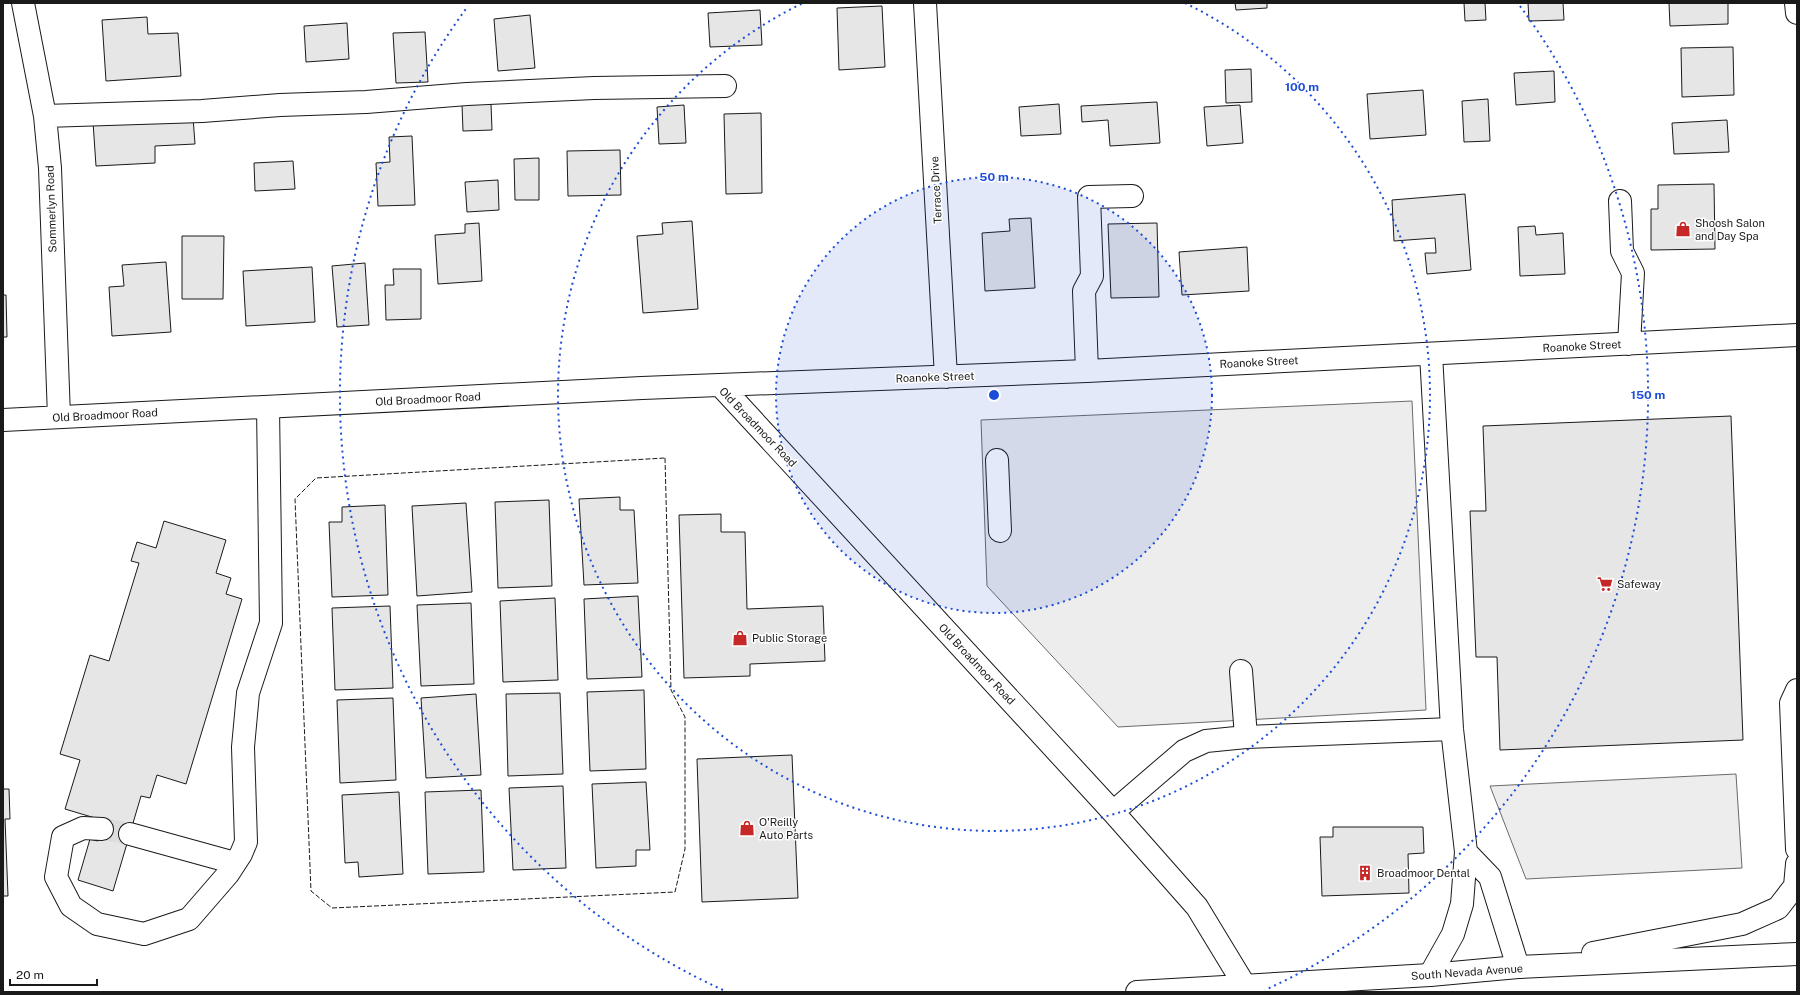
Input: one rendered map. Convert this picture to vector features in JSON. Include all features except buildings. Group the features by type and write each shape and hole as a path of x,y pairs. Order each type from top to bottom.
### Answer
{"main road":[{"name":"Sommerlyn Road","path":"23,3 44,116 50,168 59,417"},
{"name":"Terrace Drive","path":"925,3 946,377"},
{"path":"1796,3 1797,13"},
{"path":"44,116 202,111 265,106 366,102 467,94 594,88 725,86"},
{"path":"1087,371 1084,291 1092,276 1089,197 1132,196"},
{"path":"1620,201 1622,251 1632,273 1629,344"},
{"name":"Roanoke Street","path":"720,385 1087,371 1797,336"},
{"path":"1430,975 1453,934 1462,904 1466,852 1452,729 1431,354"},
{"name":"Old Broadmoor Road","path":"3,420 720,385 1113,812 1197,907 1245,989"},
{"path":"102,829 83,828 63,837 56,877 71,906 97,924 144,934 189,919 228,874 241,854 246,842 243,746 248,693 271,623 268,407"},
{"path":"997,460 1000,531"},
{"path":"1241,671 1246,737"},
{"path":"1797,690 1791,703 1797,849"},
{"path":"1113,812 1184,751 1206,741 1246,737 1452,729"},
{"path":"130,834 235,863"},
{"path":"1466,852 1490,877 1518,967 1742,924 1778,908 1795,886 1797,864"},
{"name":"South Nevada Avenue","path":"1137,992 1245,989 1518,967 1797,954"}],"shaded area":[{"path":"1412,401 1426,710 1118,727 987,586 981,420"},
{"path":"1736,774 1742,868 1526,879 1490,786"}],"tunnel":[{"path":"102,829 130,834"}],"fence":[{"path":"665,458 671,690 685,717 685,849 675,892 332,908 311,891 295,499 316,478 665,458"}],"place":[{"name":"Shoosh Salon and Day Spa","path":"1683,229"},
{"name":"Safeway","path":"1605,584"},
{"name":"Public Storage","path":"740,638"},
{"name":"O'Reilly Auto Parts","path":"747,828"},
{"name":"Broadmoor Dental","path":"1365,873"}]}
